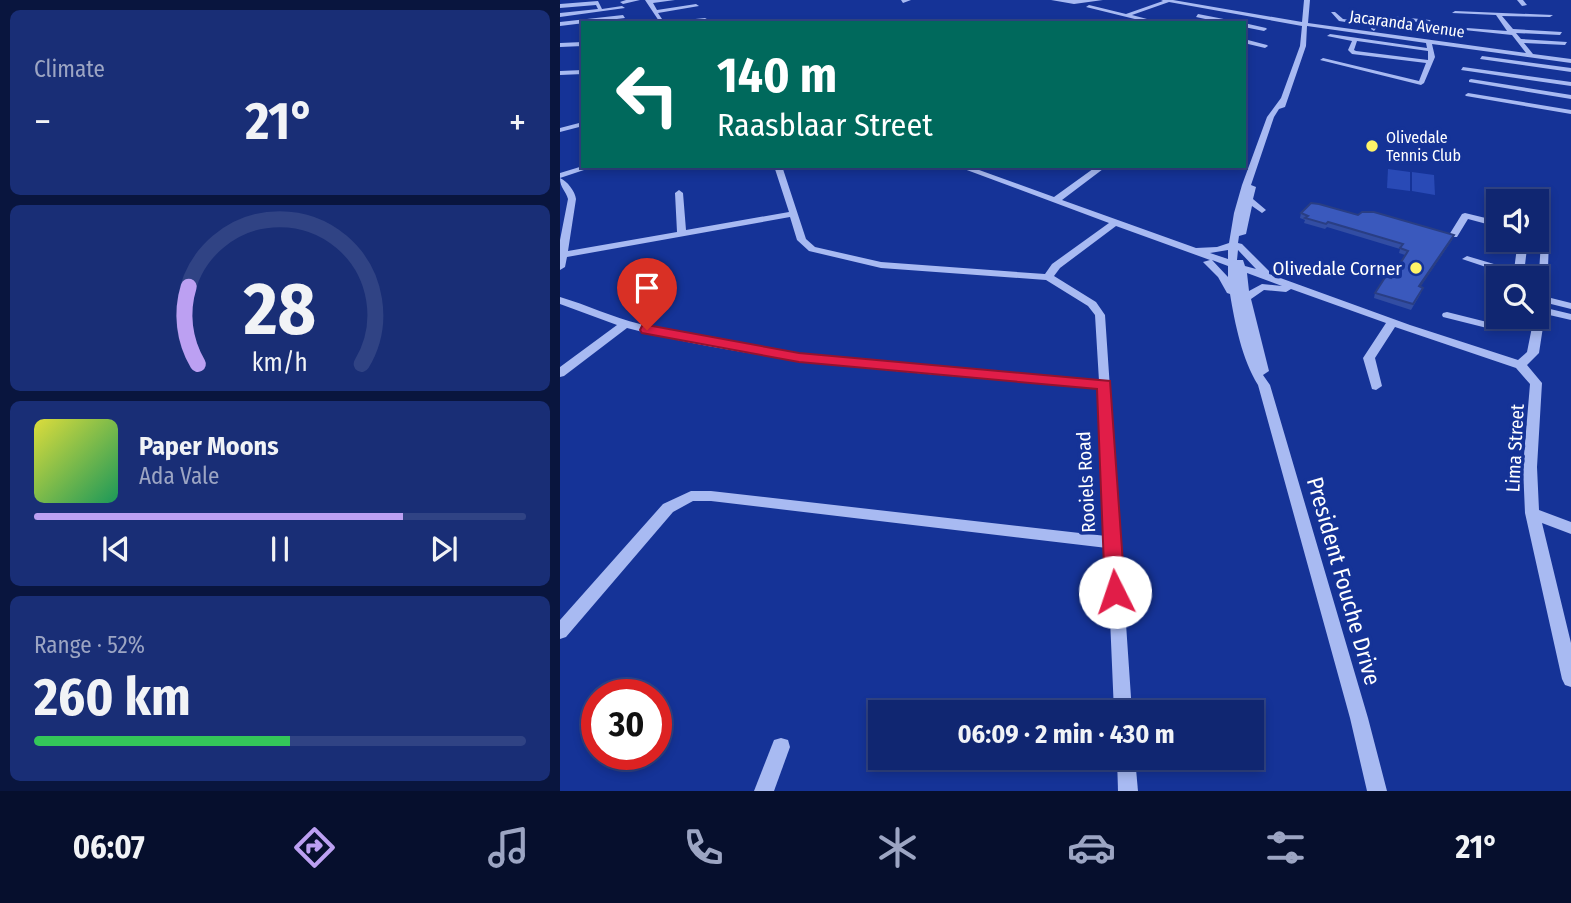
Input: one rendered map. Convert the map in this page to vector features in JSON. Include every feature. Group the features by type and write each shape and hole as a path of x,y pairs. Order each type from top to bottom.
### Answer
{"street":[{"path":"560,15 601,10 637,0"},
{"path":"660,19 650,1 672,0"},
{"path":"690,0 698,9"},
{"path":"1054,0 1100,0"},
{"name":"President Fouche Drive","path":"1297,61 1294,50 1307,14 1306,0"},
{"name":"President Fouche Drive","path":"1236,245 1283,100 1300,58 1304,33 1300,10 1306,0"},
{"path":"1127,16 1166,1"},
{"name":"Jacaranda Avenue","path":"1166,1 1302,24 1569,60"},
{"path":"560,6 595,2 601,10"},
{"path":"622,3 623,20"},
{"path":"1138,3 1153,6"},
{"path":"1088,7 1150,21"},
{"path":"656,12 698,9"},
{"path":"1141,10 1153,16"},
{"path":"1333,13 1339,20 1438,33 1424,14"},
{"path":"1455,13 1550,15"},
{"path":"1307,14 1314,23 1339,29"},
{"path":"1498,14 1517,43 1531,55"},
{"path":"1230,21 1243,15"},
{"path":"1198,16 1223,21"},
{"path":"1373,33 1375,18 1382,16 1430,22"},
{"path":"1495,23 1560,33"},
{"path":"1467,30 1537,23"},
{"path":"560,27 581,25"},
{"path":"1246,25 1264,29"},
{"path":"560,27 581,28"},
{"path":"1304,33 1310,28 1326,27"},
{"path":"1330,36 1354,42 1431,50"},
{"path":"1478,40 1489,41"},
{"path":"1246,41 1265,46"},
{"path":"1322,60 1421,83 1430,62 1429,41"},
{"path":"1354,42 1352,52 1372,57 1430,62"},
{"path":"1517,43 1565,43"},
{"path":"1552,43 1559,50"},
{"path":"560,45 581,44"},
{"path":"560,53 581,52"},
{"path":"1369,73 1372,57"},
{"path":"1482,58 1571,70"},
{"path":"1464,69 1571,84"},
{"path":"560,73 581,72"},
{"path":"1492,85 1503,74"},
{"path":"1471,81 1571,97"},
{"path":"1489,99 1501,86"},
{"path":"1468,95 1571,111"},
{"name":"President Fouche Drive","path":"1283,100 1270,122 1243,190 1236,245 1236,269 1240,298 1264,374 1264,385 1359,718 1377,791"},
{"path":"560,130 581,125"},
{"path":"560,268 572,199 560,178 587,168"},
{"path":"779,168 804,243 828,255 881,265 1048,277 1056,266 1114,223"},
{"path":"966,168 1056,200 1208,262 1236,269"},
{"path":"1056,200 1101,168"},
{"path":"679,193 682,233"},
{"path":"1249,200 1262,210"},
{"path":"563,256 794,214"},
{"path":"1454,235 1465,216 1486,220"},
{"path":"1129,229 1236,269 1520,365 1533,352 1537,329"},
{"path":"1185,249 1213,250 1236,245 1261,270 1291,287"},
{"path":"1467,259 1488,266"},
{"path":"1208,262 1240,298 1262,287 1291,287"},
{"name":"Rooiels Road","path":"1048,277 1085,298 1097,310 1102,329 1122,700"},
{"path":"560,300 590,315 624,325 799,357 1104,385"},
{"path":"1549,305 1571,306"},
{"path":"1549,308 1571,317"},
{"path":"1447,314 1486,324"},
{"path":"1376,386 1369,358 1393,322"},
{"path":"560,373 624,325"},
{"name":"Lima Street","path":"1520,365 1536,383 1530,467 1532,513 1571,678"},
{"path":"560,632 668,508 691,496 711,496 1112,543"},
{"path":"1532,513 1571,528"},
{"path":"764,791 781,747"},
{"path":"1127,770 1128,791"}],"shaded area":[{"path":"1388,169 1410,172 1410,191 1387,188"},
{"path":"1412,172 1434,175 1435,195 1412,191"}],"building":[{"name":"Olivedale Corner","path":"1311,203 1358,215 1362,212 1374,212 1454,235 1419,286 1423,288 1413,304 1375,293 1386,276 1391,278 1408,251 1400,248 1403,244 1305,218 1308,216 1301,213"}],"place":[{"name":"Olivedale Tennis Club","path":"1372,146"},
{"name":"Olivedale Corner","path":"1416,268"}],"route":[{"path":"647,330 799,357 1104,385 1115,592"}]}
